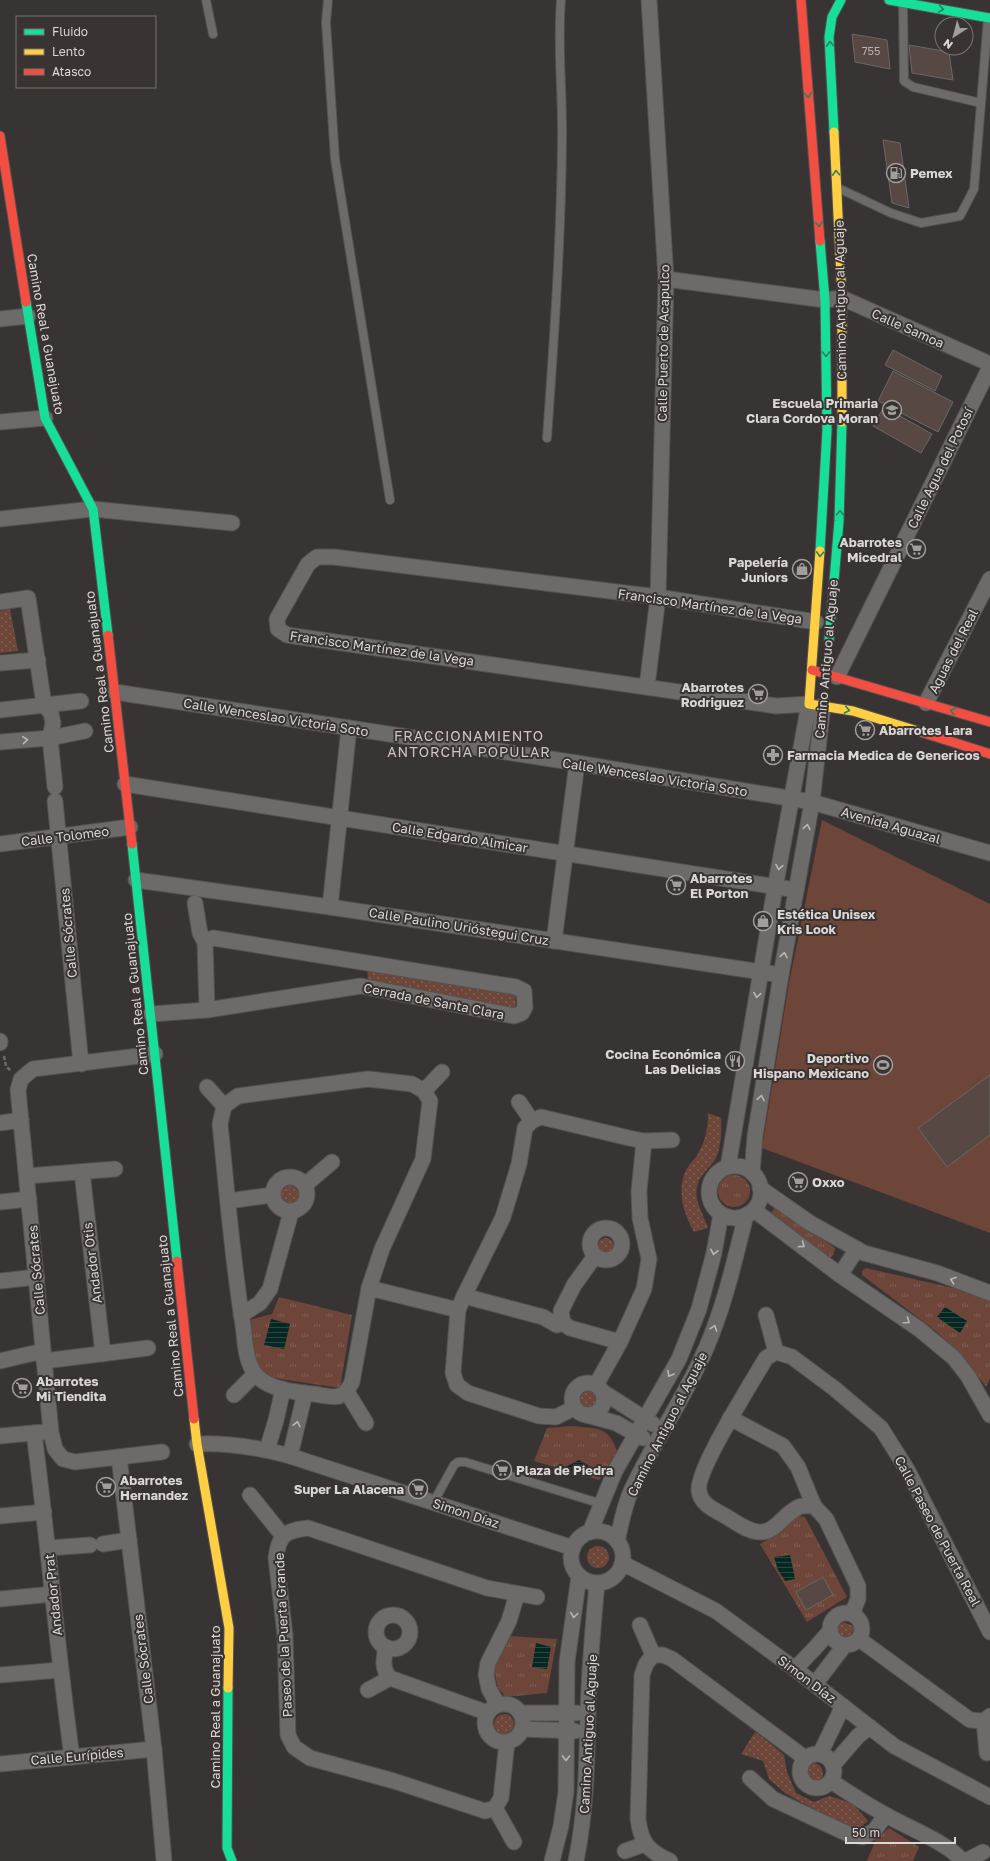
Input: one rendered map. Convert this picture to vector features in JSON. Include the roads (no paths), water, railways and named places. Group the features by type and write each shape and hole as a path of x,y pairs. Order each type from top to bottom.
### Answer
{"main road":[{"name":"Camino Antiguo al Aguaje","path":"800,0 825,300 827,430 812,670 818,702"},
{"name":"Camino Antiguo al Aguaje","path":"828,651 839,521 843,368 842,298 830,24 834,11 841,0"},
{"path":"889,0 989,18"},
{"name":"Camino Real a Guanajuato","path":"0,136 7,225 28,316 45,418 93,509 151,1014 197,1444 229,1628 227,1848 232,1861"},
{"path":"812,670 990,722"},
{"path":"818,702 853,711 990,754"}],"street":[{"name":"Calle Puerto de Acapulco","path":"647,686 658,597 666,279 649,0"},
{"path":"666,279 825,300 842,298"},
{"name":"Calle Samoa","path":"842,298 990,365"},
{"path":"0,319 28,316"},
{"name":"Calle Agua del Potosí","path":"829,675 990,365"},
{"path":"0,422 45,418"},
{"path":"0,519 93,509 232,523"},
{"name":"Francisco Martínez de la Vega","path":"816,622 658,597 334,557 317,557 308,564 277,619 278,629 287,634 776,706 818,702"},
{"name":"Aguas del Real","path":"926,703 990,579"},
{"name":"Calle Sócrates","path":"0,602 28,598 44,705 51,713 53,724 50,738 81,1064 33,1070 21,1079 18,1090 38,1277 43,1356 51,1432 55,1449 63,1459 75,1462 119,1457 154,1749 163,1861"},
{"path":"0,662 38,660"},
{"name":"Calle Wenceslao Victoria Soto","path":"115,692 792,799"},
{"path":"0,710 81,701"},
{"name":"Camino Antiguo al Aguaje","path":"728,1167 775,888 792,799 818,702"},
{"name":"Camino Antiguo al Aguaje","path":"752,1173 755,1136 781,975 812,802 818,702"},
{"path":"330,907 349,728"},
{"path":"0,742 50,738 85,731"},
{"path":"554,941 577,764"},
{"name":"Calle Edgardo Almicar","path":"125,784 565,853 775,888 796,890"},
{"name":"Avenida Aguazal","path":"792,799 812,802 990,852"},
{"name":"Calle Tolomeo","path":"0,844 130,827"},
{"name":"Calle Paulino Urióstegui Cruz","path":"136,880 330,907 781,975"},
{"path":"195,903 200,933 205,942 208,1010"},
{"name":"Cerrada de Santa Clara","path":"151,1014 208,1010 361,986 514,1016 522,1013 525,1007 524,992 516,986 363,963 213,938 205,942"},
{"path":"361,986 363,963"},
{"path":"81,1064 155,1054"},
{"path":"424,1091 442,1072"},
{"path":"368,1079 412,1084 424,1091 430,1101 423,1159 382,1249 369,1288 352,1382 346,1392 337,1397 283,1389 266,1384 255,1374 248,1360 236,1284 220,1124 224,1106 238,1096 368,1079"},
{"path":"207,1087 224,1106"},
{"path":"519,1102 532,1121"},
{"path":"644,1141 639,1191 640,1218 648,1259 644,1289 600,1388 604,1402 603,1406 596,1413 580,1412 556,1417 539,1416 468,1393 457,1385 452,1373 458,1310 503,1217 519,1164 525,1128 532,1121 542,1117 644,1141 672,1140"},
{"path":"0,1123 21,1120"},
{"path":"305,1185 332,1162"},
{"path":"728,1167 745,1168 752,1173 759,1183 760,1196 750,1212 738,1218 721,1214 710,1200 710,1184 717,1173 728,1167"},
{"path":"27,1176 116,1169"},
{"name":"Andador Otis","path":"82,1172 103,1354"},
{"path":"284,1178 295,1178 305,1185 307,1191 306,1202 302,1207 291,1212 280,1209 272,1195 275,1185 284,1178"},
{"path":"760,1188 810,1223 864,1253 937,1274 990,1293"},
{"path":"228,1201 272,1195"},
{"path":"0,1202 29,1199"},
{"path":"241,1315 260,1303 270,1289 291,1212"},
{"path":"750,1212 919,1329 954,1358 968,1376 990,1415"},
{"name":"Camino Antiguo al Aguaje","path":"617,1541 630,1493 654,1445 687,1389 708,1345 726,1295 750,1212"},
{"name":"Camino Antiguo al Aguaje","path":"590,1532 615,1471 678,1359 699,1309 714,1253 721,1214"},
{"path":"840,1275 856,1249"},
{"path":"556,1326 561,1311 574,1285 595,1256"},
{"path":"0,1281 38,1277"},
{"path":"369,1288 458,1310"},
{"path":"464,1296 543,1317 556,1326 570,1328 620,1342"},
{"path":"766,1315 776,1352 766,1358 730,1418 702,1474 699,1490 705,1504 749,1530 760,1532 771,1531 784,1517 800,1506 814,1506"},
{"path":"2,1361 43,1356 103,1354 148,1348"},
{"name":"Calle Paseo de Puerta Real","path":"776,1352 792,1357 881,1428 908,1471 990,1632"},
{"path":"234,1395 255,1374"},
{"path":"654,1445 636,1433 614,1422 580,1412 572,1403 572,1394 578,1386 587,1382 600,1388 663,1429"},
{"path":"267,1450 283,1389"},
{"path":"346,1392 366,1423"},
{"path":"290,1456 305,1393"},
{"path":"730,1418 783,1446 798,1467 814,1506 826,1519 858,1586 858,1599 852,1614"},
{"path":"0,1436 51,1432"},
{"name":"Andador Prat","path":"34,1433 48,1548 60,1670 72,1757"},
{"name":"Simon Díaz","path":"197,1444 215,1443 267,1450 290,1456 572,1548"},
{"path":"119,1457 162,1452"},
{"path":"250,1495 283,1536"},
{"path":"0,1516 44,1512"},
{"name":"Paseo de la Puerta Grande","path":"495,1808 485,1811 394,1781 310,1758 294,1747 288,1735 285,1635 276,1558 283,1536 291,1530 308,1528 487,1588 537,1597"},
{"path":"590,1532 604,1532 617,1541 621,1548 622,1563 613,1577 606,1581 597,1583 591,1582 579,1576 572,1566 571,1554 572,1548 579,1538 590,1532"},
{"path":"48,1548 97,1545 129,1540"},
{"name":"Simon Díaz","path":"622,1563 716,1611 815,1684 894,1746 990,1797"},
{"name":"Camino Antiguo al Aguaje","path":"552,1861 561,1826 566,1792 567,1662 579,1576"},
{"name":"Camino Antiguo al Aguaje","path":"576,1861 583,1827 586,1794 590,1665 597,1583"},
{"path":"0,1599 53,1594"},
{"path":"386,1647 383,1662 384,1672 390,1678 493,1709 510,1705 520,1713 522,1718 522,1729 514,1740 507,1742 495,1740 486,1731 485,1719 493,1709 486,1675 488,1663 509,1621 517,1594"},
{"path":"842,1613 852,1614 861,1622 863,1628 859,1640 852,1645 844,1646 837,1643 832,1638 830,1631 831,1622 842,1613"},
{"path":"640,1625 653,1655"},
{"path":"794,1669 830,1631"},
{"path":"859,1640 970,1720 987,1718 987,1753"},
{"path":"815,1684 844,1646"},
{"path":"653,1655 663,1655 672,1659 805,1758"},
{"path":"653,1655 646,1664 642,1675 638,1819 640,1833 645,1844 653,1852 670,1861"},
{"path":"0,1675 60,1670"},
{"path":"368,1690 390,1678"},
{"path":"820,1754 843,1706"},
{"path":"520,1713 588,1713"},
{"path":"833,1764 858,1736 870,1727"},
{"path":"522,1729 588,1731"},
{"path":"507,1742 501,1798 495,1808 514,1842"},
{"name":"Calle Eurípides","path":"0,1764 154,1749"},
{"path":"820,1754 825,1756 833,1764 834,1770 827,1785 816,1788 806,1784 802,1779 800,1768 805,1758 809,1755 820,1754"},
{"path":"750,1778 772,1799 848,1834 862,1837 874,1831 886,1816"},
{"path":"830,1781 886,1816 948,1848 958,1855 962,1861"},
{"path":"566,1792 586,1794"},
{"path":"625,1851 645,1844"},
{"path":"966,1861 983,1852"}],"lane":[{"path":"206,0 212,34"},
{"path":"328,0 326,22 335,159 390,500"},
{"path":"547,438 557,301 562,148 559,22 561,0"},
{"path":"903,3 904,81 913,87 982,103"},
{"path":"837,188 891,213 921,223 960,216 974,189 989,18"},
{"path":"433,1502 454,1465 458,1462 465,1462 602,1504"}],"water":[{"path":"945,1307 967,1321 960,1333 937,1317"},
{"path":"271,1319 290,1324 284,1349 264,1345"},
{"path":"579,1460 588,1465 588,1476 562,1469"},
{"path":"790,1555 795,1579 785,1581 778,1570 774,1557"},
{"path":"536,1643 551,1647 547,1669 532,1667"}],"place":[{"name":"Pemex","path":"896,173"},
{"name":"Escuela Primaria Clara Cordova Moran","path":"892,410"},
{"name":"Abarrotes Micedral","path":"916,549"},
{"name":"Papelería Juniors","path":"802,569"},
{"name":"Abarrotes Rodriguez","path":"758,694"},
{"name":"Abarrotes Lara","path":"865,730"},
{"name":"Farmacia Medica de Genericos","path":"773,755"},
{"name":"Abarrotes El Porton","path":"676,885"},
{"name":"Estética Unisex Kris Look","path":"763,921"},
{"name":"Cocina Económica Las Delicias","path":"735,1061"},
{"name":"Deportivo Hispano Mexicano","path":"883,1065"},
{"name":"Oxxo","path":"798,1182"},
{"name":"Abarrotes Mi Tiendita","path":"22,1388"},
{"name":"Plaza de Piedra","path":"502,1470"},
{"name":"Abarrotes Hernandez","path":"106,1487"},
{"name":"Super La Alacena","path":"418,1489"}],"district":[{"name":"FRACCIONAMIENTO ANTORCHA POPULAR","path":"469,744"}]}
